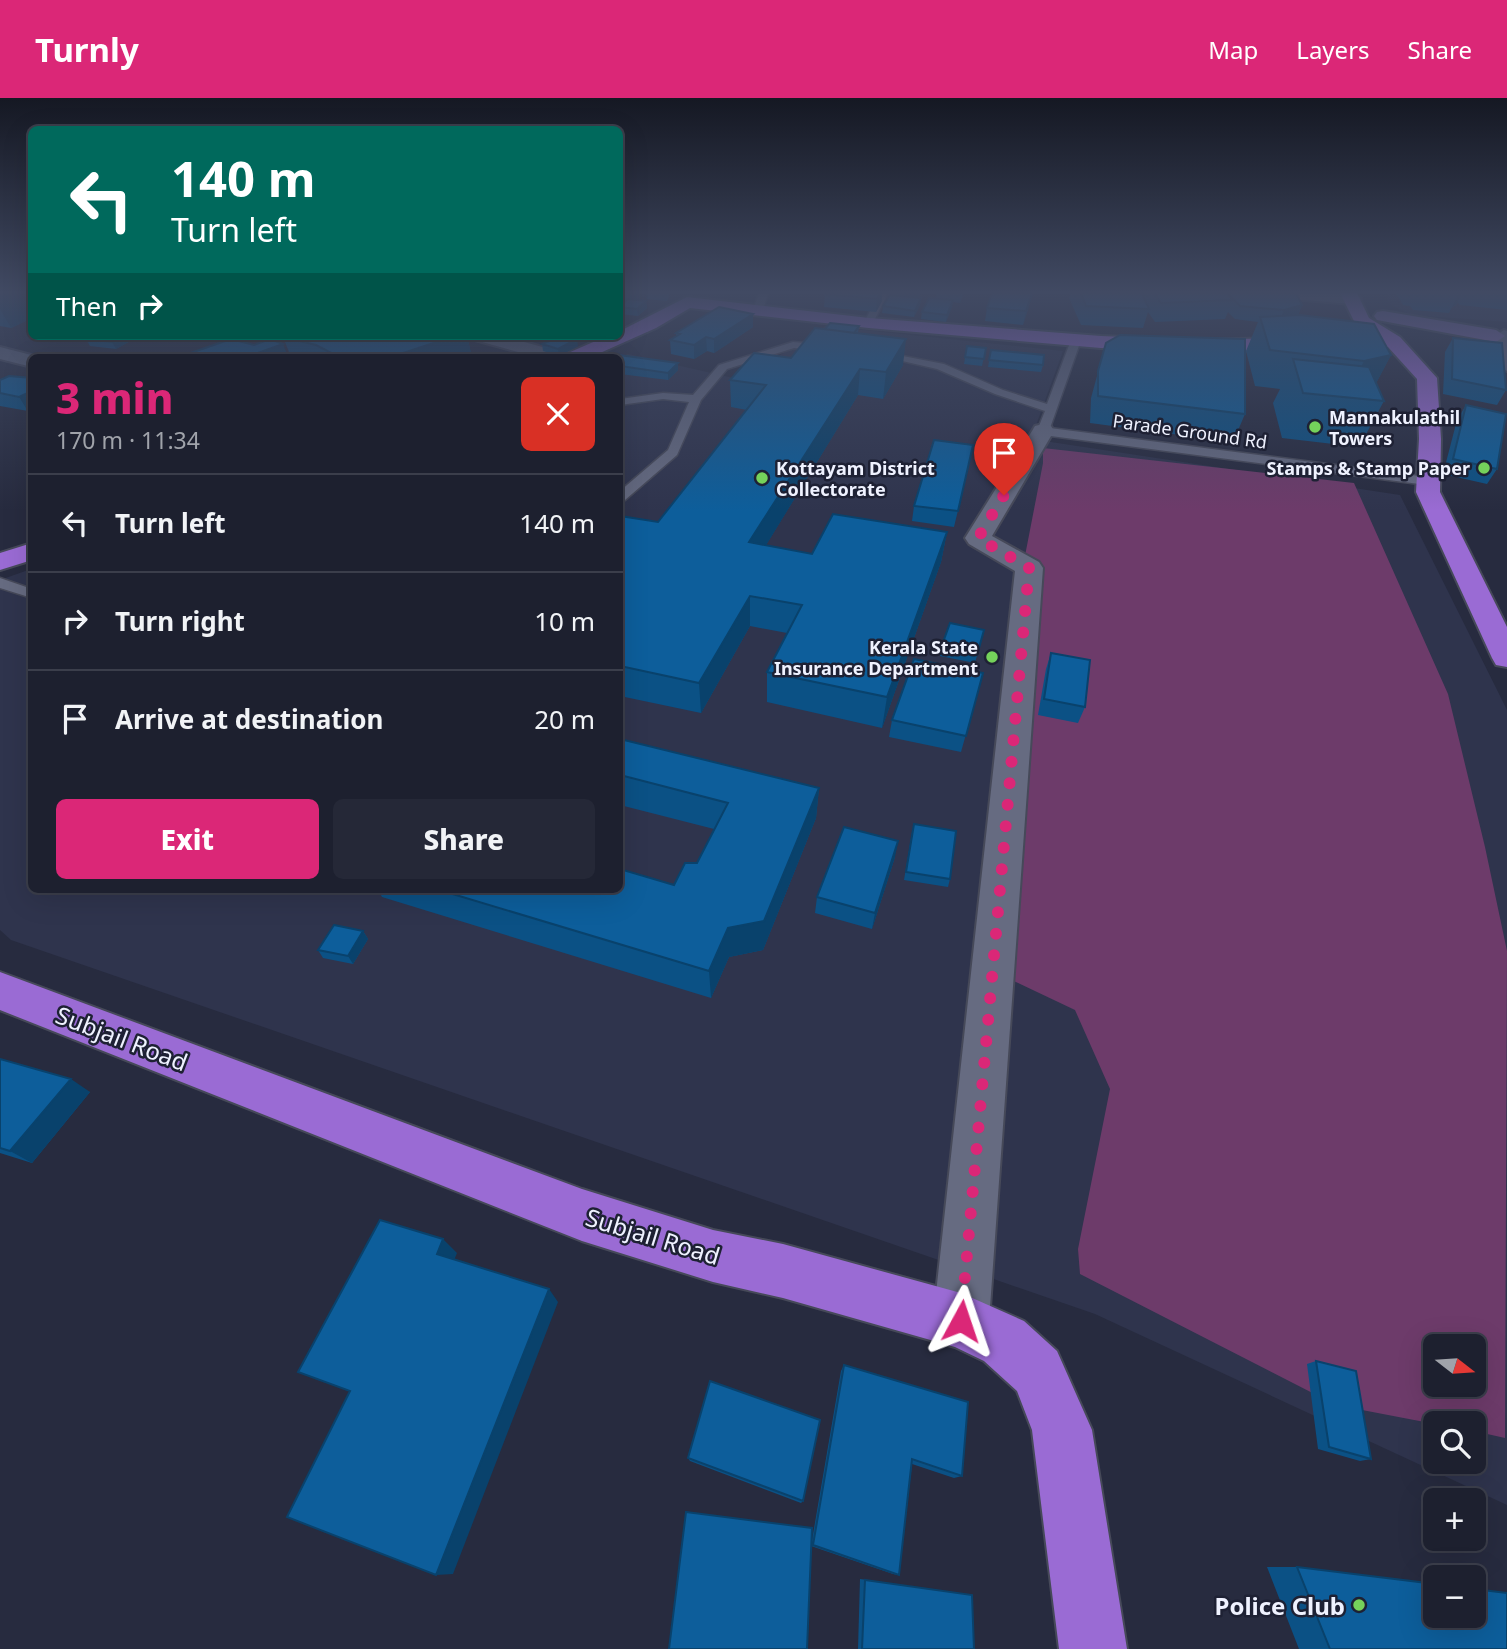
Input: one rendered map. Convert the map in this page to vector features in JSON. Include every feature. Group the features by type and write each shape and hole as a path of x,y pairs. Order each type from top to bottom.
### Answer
{"highway":[{"path":"1415,365 1427,378 1430,439 1427,481 1435,511 1507,658"},
{"path":"0,562 28,552"},
{"name":"Subjail Road","path":"0,991 582,1215 713,1256 783,1271 961,1321 1004,1341 1037,1371 1062,1430 1093,1649"}],"street":[{"path":"961,1321 1029,568 978,538 1047,420"}],"lane":[{"path":"623,494 673,452 696,399 723,367 728,365"},
{"name":"Parade Ground Rd","path":"937,365 999,392 1047,420 1427,481"},
{"path":"1047,420 1067,365"},
{"path":"623,402 663,396 696,399"},
{"path":"0,583 28,593"}],"shaded area":[{"path":"623,365 678,365 742,380 764,365 1058,365 1031,439 1400,495 1507,710 1507,1505 1486,1495 1486,1488 1470,1488 1440,1474 1486,1474 1486,1411 1423,1411 1423,1466 1095,1314 11,940 0,930 0,580 28,570 28,893 623,893"},
{"path":"1043,448 1354,483 1448,694 1507,951 1505,1438 1486,1434 1486,1411 1423,1411 1423,1422 1336,1405 1080,1274 1078,1249 1110,1089 1075,1010 982,966 1017,597 1043,463"}],"building":[{"path":"623,365 676,365 668,373 623,366"},
{"name":"Kottayam District Collectorate","path":"743,365 890,365 886,372 860,369 749,542 812,554 833,514 947,532 887,697 767,672 802,605 750,596 699,683 623,667 623,516 658,522 766,385 730,380"},
{"path":"1100,365 1245,365 1245,414 1098,396"},
{"path":"1295,365 1354,365 1369,367 1384,401 1303,393"},
{"path":"1452,365 1504,365 1506,390 1452,379"},
{"path":"9,376 28,378 28,393 19,397 0,393 0,380"},
{"path":"1466,405 1506,414 1497,469 1453,459"},
{"path":"934,440 973,445 958,511 914,506"},
{"path":"950,623 984,630 977,655 941,648"},
{"path":"1051,653 1090,660 1085,707 1044,699"},
{"path":"914,659 983,673 966,736 892,720"},
{"path":"623,740 819,788 764,921 728,928 709,971 449,893 623,893 623,870 674,885 685,863 697,863 728,803 623,776"},
{"path":"914,824 956,831 950,879 906,872"},
{"path":"844,827 898,841 875,913 817,897"},
{"path":"334,925 363,931 348,956 318,950"},
{"path":"0,1059 71,1079 10,1151 0,1148"},
{"path":"380,1220 443,1239 437,1254 549,1289 436,1575 287,1517 350,1391 298,1372"},
{"path":"1316,1361 1356,1371 1371,1459 1329,1447"},
{"path":"844,1365 968,1402 962,1476 912,1459 899,1575 813,1545"},
{"path":"710,1381 820,1420 803,1501 688,1458"},
{"path":"686,1512 812,1528 807,1649 669,1649"},
{"name":"Police Club","path":"1297,1567 1423,1583 1423,1628 1486,1628 1486,1590 1507,1593 1507,1649 1330,1649"},
{"path":"865,1580 972,1595 974,1649 862,1649"}],"place":[{"name":"Mannakulathil Towers","path":"1315,427"},
{"name":"Stamps & Stamp Paper","path":"1484,468"},
{"name":"Kottayam District Collectorate","path":"762,478"},
{"name":"Kerala State Insurance Department","path":"992,657"},
{"name":"Police Club","path":"1359,1605"}],"route":[{"path":"961,1321 1029,568 978,538 1004,495"}]}
